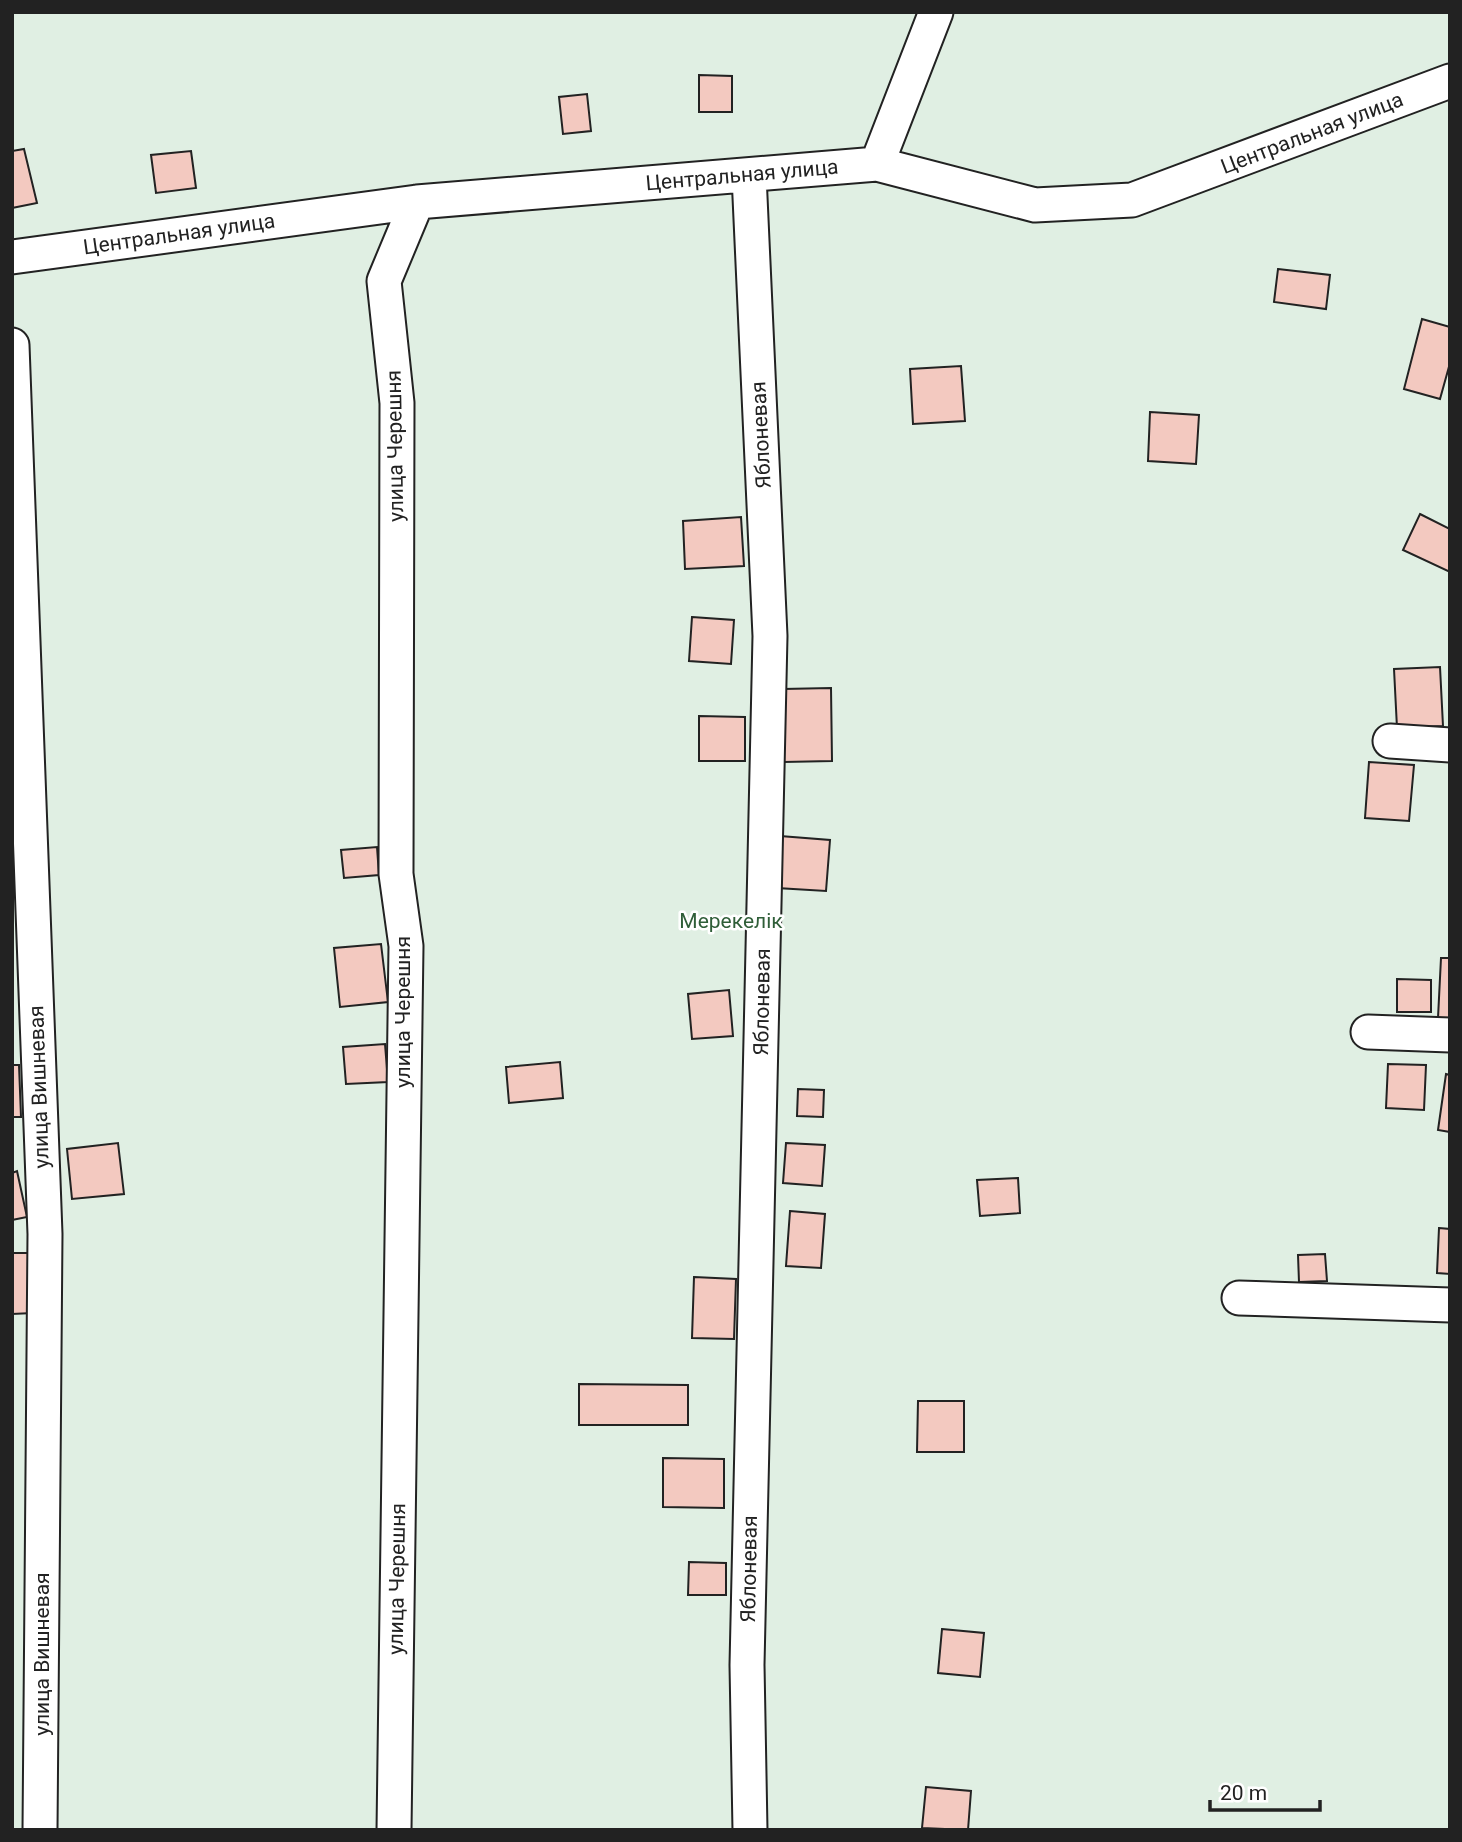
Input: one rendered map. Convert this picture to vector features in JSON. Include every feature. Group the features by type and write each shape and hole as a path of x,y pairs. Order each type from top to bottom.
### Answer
{"street":[{"path":"877,164 936,12"},
{"name":"Центральная улица","path":"12,257 417,202 877,164 1035,205 1132,200 1450,81"},
{"name":"Яблоневая","path":"749,175 770,636 747,1665 750,1830"},
{"name":"улица Черешня","path":"394,1830 406,946 396,874 397,403 384,281 417,202"},
{"name":"улица Вишневая","path":"12,345 45,1234 40,1830"},
{"path":"1390,741 1450,745"},
{"path":"1368,1032 1450,1035"},
{"path":"1239,1298 1450,1305"}],"green space":[{"name":"Мерекелік","path":"12,12 1450,12 1450,1830 12,1830"}],"building":[{"path":"699,75 732,76 732,112 699,112"},
{"path":"587,94 591,131 563,134 559,97"},
{"path":"24,149 37,203 12,208 12,151"},
{"path":"191,151 196,188 156,193 151,155"},
{"path":"1278,269 1330,275 1326,309 1274,302"},
{"path":"1422,319 1450,327 1450,363 1440,399 1404,389"},
{"path":"961,366 965,421 913,424 910,369"},
{"path":"1150,412 1199,415 1196,464 1148,461"},
{"path":"1420,514 1450,529 1450,572 1403,550"},
{"path":"741,517 744,566 685,569 683,521"},
{"path":"692,617 734,620 731,664 689,661"},
{"path":"1440,667 1443,726 1397,728 1394,669"},
{"path":"831,688 832,761 784,762 783,689"},
{"path":"699,716 745,717 745,761 699,761"},
{"path":"1369,762 1414,765 1409,821 1365,818"},
{"path":"780,836 830,840 826,891 777,888"},
{"path":"377,847 379,875 344,878 341,850"},
{"path":"381,944 388,1002 340,1007 334,948"},
{"path":"1441,958 1450,958 1450,1018 1438,1018"},
{"path":"1397,979 1431,980 1431,1012 1397,1012"},
{"path":"729,990 733,1036 692,1039 688,994"},
{"path":"385,1044 388,1082 346,1084 343,1047"},
{"path":"560,1062 563,1098 509,1103 506,1067"},
{"path":"1388,1064 1426,1065 1424,1110 1386,1108"},
{"path":"12,1065 19,1065 21,1117 12,1117"},
{"path":"1446,1074 1450,1075 1450,1132 1438,1130"},
{"path":"798,1089 824,1090 823,1117 797,1116"},
{"path":"118,1143 124,1194 72,1199 67,1149"},
{"path":"786,1143 825,1145 822,1186 783,1183"},
{"path":"17,1171 27,1217 12,1220 12,1173"},
{"path":"1018,1178 1020,1213 980,1216 977,1180"},
{"path":"790,1211 825,1214 821,1268 786,1266"},
{"path":"1439,1228 1450,1229 1450,1274 1437,1273"},
{"path":"12,1253 32,1253 33,1313 12,1314"},
{"path":"1325,1254 1327,1281 1299,1282 1298,1255"},
{"path":"694,1277 736,1279 734,1339 692,1338"},
{"path":"579,1384 688,1385 688,1425 579,1425"},
{"path":"918,1401 964,1401 964,1452 917,1452"},
{"path":"663,1458 724,1459 724,1508 663,1507"},
{"path":"689,1562 726,1563 726,1595 688,1595"},
{"path":"942,1629 984,1633 980,1677 938,1673"},
{"path":"926,1787 971,1791 968,1830 922,1828"}]}
